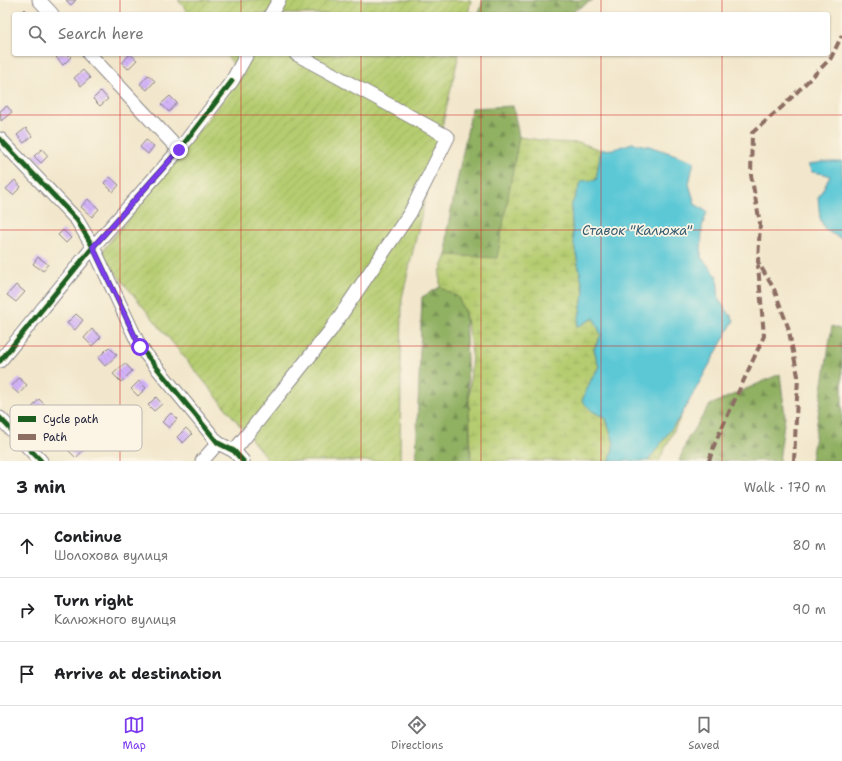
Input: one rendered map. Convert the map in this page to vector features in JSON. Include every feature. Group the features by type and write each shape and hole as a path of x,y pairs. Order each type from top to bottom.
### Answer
{"street":[{"path":"39,0 50,12"},
{"path":"272,12 279,0"},
{"path":"91,56 179,150"},
{"path":"0,361 93,247 179,150 232,81 246,56"},
{"path":"234,451 334,324 410,213 448,137 300,56"},
{"path":"0,139 77,220 93,247 140,347 218,443 234,451 243,461"},
{"path":"0,418 10,428"},
{"path":"202,461 218,443"},
{"path":"31,451 41,461"}],"green space":[{"path":"178,0 471,0 468,12 188,12"},
{"path":"483,0 593,0 572,12 480,12"},
{"path":"227,56 459,56 402,298 400,461 269,461 100,254 243,75"},
{"path":"513,106 519,137 497,259 447,255 447,230 472,108"},
{"path":"519,137 554,142 581,143 601,150 596,180 582,182 571,206 573,239 584,293 577,326 594,317 601,335 594,349 599,366 591,380 592,411 606,418 614,443 610,461 471,461 469,398 472,353 465,313 458,297 440,287 440,272 447,255 497,258"},
{"path":"440,287 458,297 465,313 471,461 416,461 422,297"},
{"path":"832,326 842,330 842,461 811,461"},
{"path":"780,374 785,416 779,461 679,461 688,438 710,405"},
{"path":"682,414 659,461 648,461"}],"water":[{"name":"Ставок \"Калюжа\"","path":"632,143 649,146 694,161 689,184 695,204 707,212 702,227 701,257 717,276 719,300 734,320 682,414 648,461 610,461 614,443 606,418 592,411 582,401 591,380 599,367 594,349 601,335 594,318 577,327 584,292 573,239 571,206 582,181 596,180 601,150 614,149"},
{"path":"842,161 842,239 825,230 820,218 818,198 830,176 812,172 808,165 822,162"}],"building":[{"path":"66,0 76,0 71,5"},
{"path":"70,56 71,57 63,65 56,57"},
{"path":"128,56 132,56 137,60 128,69 122,63"},
{"path":"83,70 90,78 81,86 74,78"},
{"path":"148,75 155,81 147,90 140,84"},
{"path":"101,91 108,99 100,106 93,99"},
{"path":"170,96 177,103 169,112 161,104"},
{"path":"7,106 12,112 1,121 0,111"},
{"path":"26,128 32,136 24,143 17,135"},
{"path":"146,140 154,146 148,154 140,147"},
{"path":"42,149 48,156 41,163 34,156"},
{"path":"110,177 119,185 113,192 104,183"},
{"path":"15,180 21,187 13,195 6,189"},
{"path":"88,199 99,209 92,217 81,207"},
{"path":"63,230 71,238 66,243 58,235"},
{"path":"38,257 48,264 43,271 33,264"},
{"path":"16,285 25,292 16,302 7,295"},
{"path":"76,314 83,320 75,330 67,323"},
{"path":"92,329 101,337 92,346 84,338"},
{"path":"109,347 117,355 105,366 98,358"},
{"path":"125,363 132,371 121,382 113,374"},
{"path":"19,378 27,385 19,394 11,387"},
{"path":"139,381 146,388 138,396 131,389"},
{"path":"156,397 162,404 154,411 148,405"},
{"path":"39,399 45,405 34,405"},
{"path":"171,413 177,419 169,428 162,422"},
{"path":"186,428 192,434 183,443 177,437"},
{"path":"69,451 82,451 76,458"}],"marked path":[{"path":"794,461 798,376 788,327 774,289 758,262 760,223 751,175 752,133 782,107 831,58 842,35"},
{"path":"709,461 715,443 764,336 758,265"}],"cycle path":[{"path":"0,361 93,247 179,150 232,81"},
{"path":"0,139 77,220 93,247 140,347 218,443 234,451 243,461"},
{"path":"0,418 10,428"},
{"path":"31,451 41,461"}],"route":[{"path":"140,347 93,247 179,150"}]}
